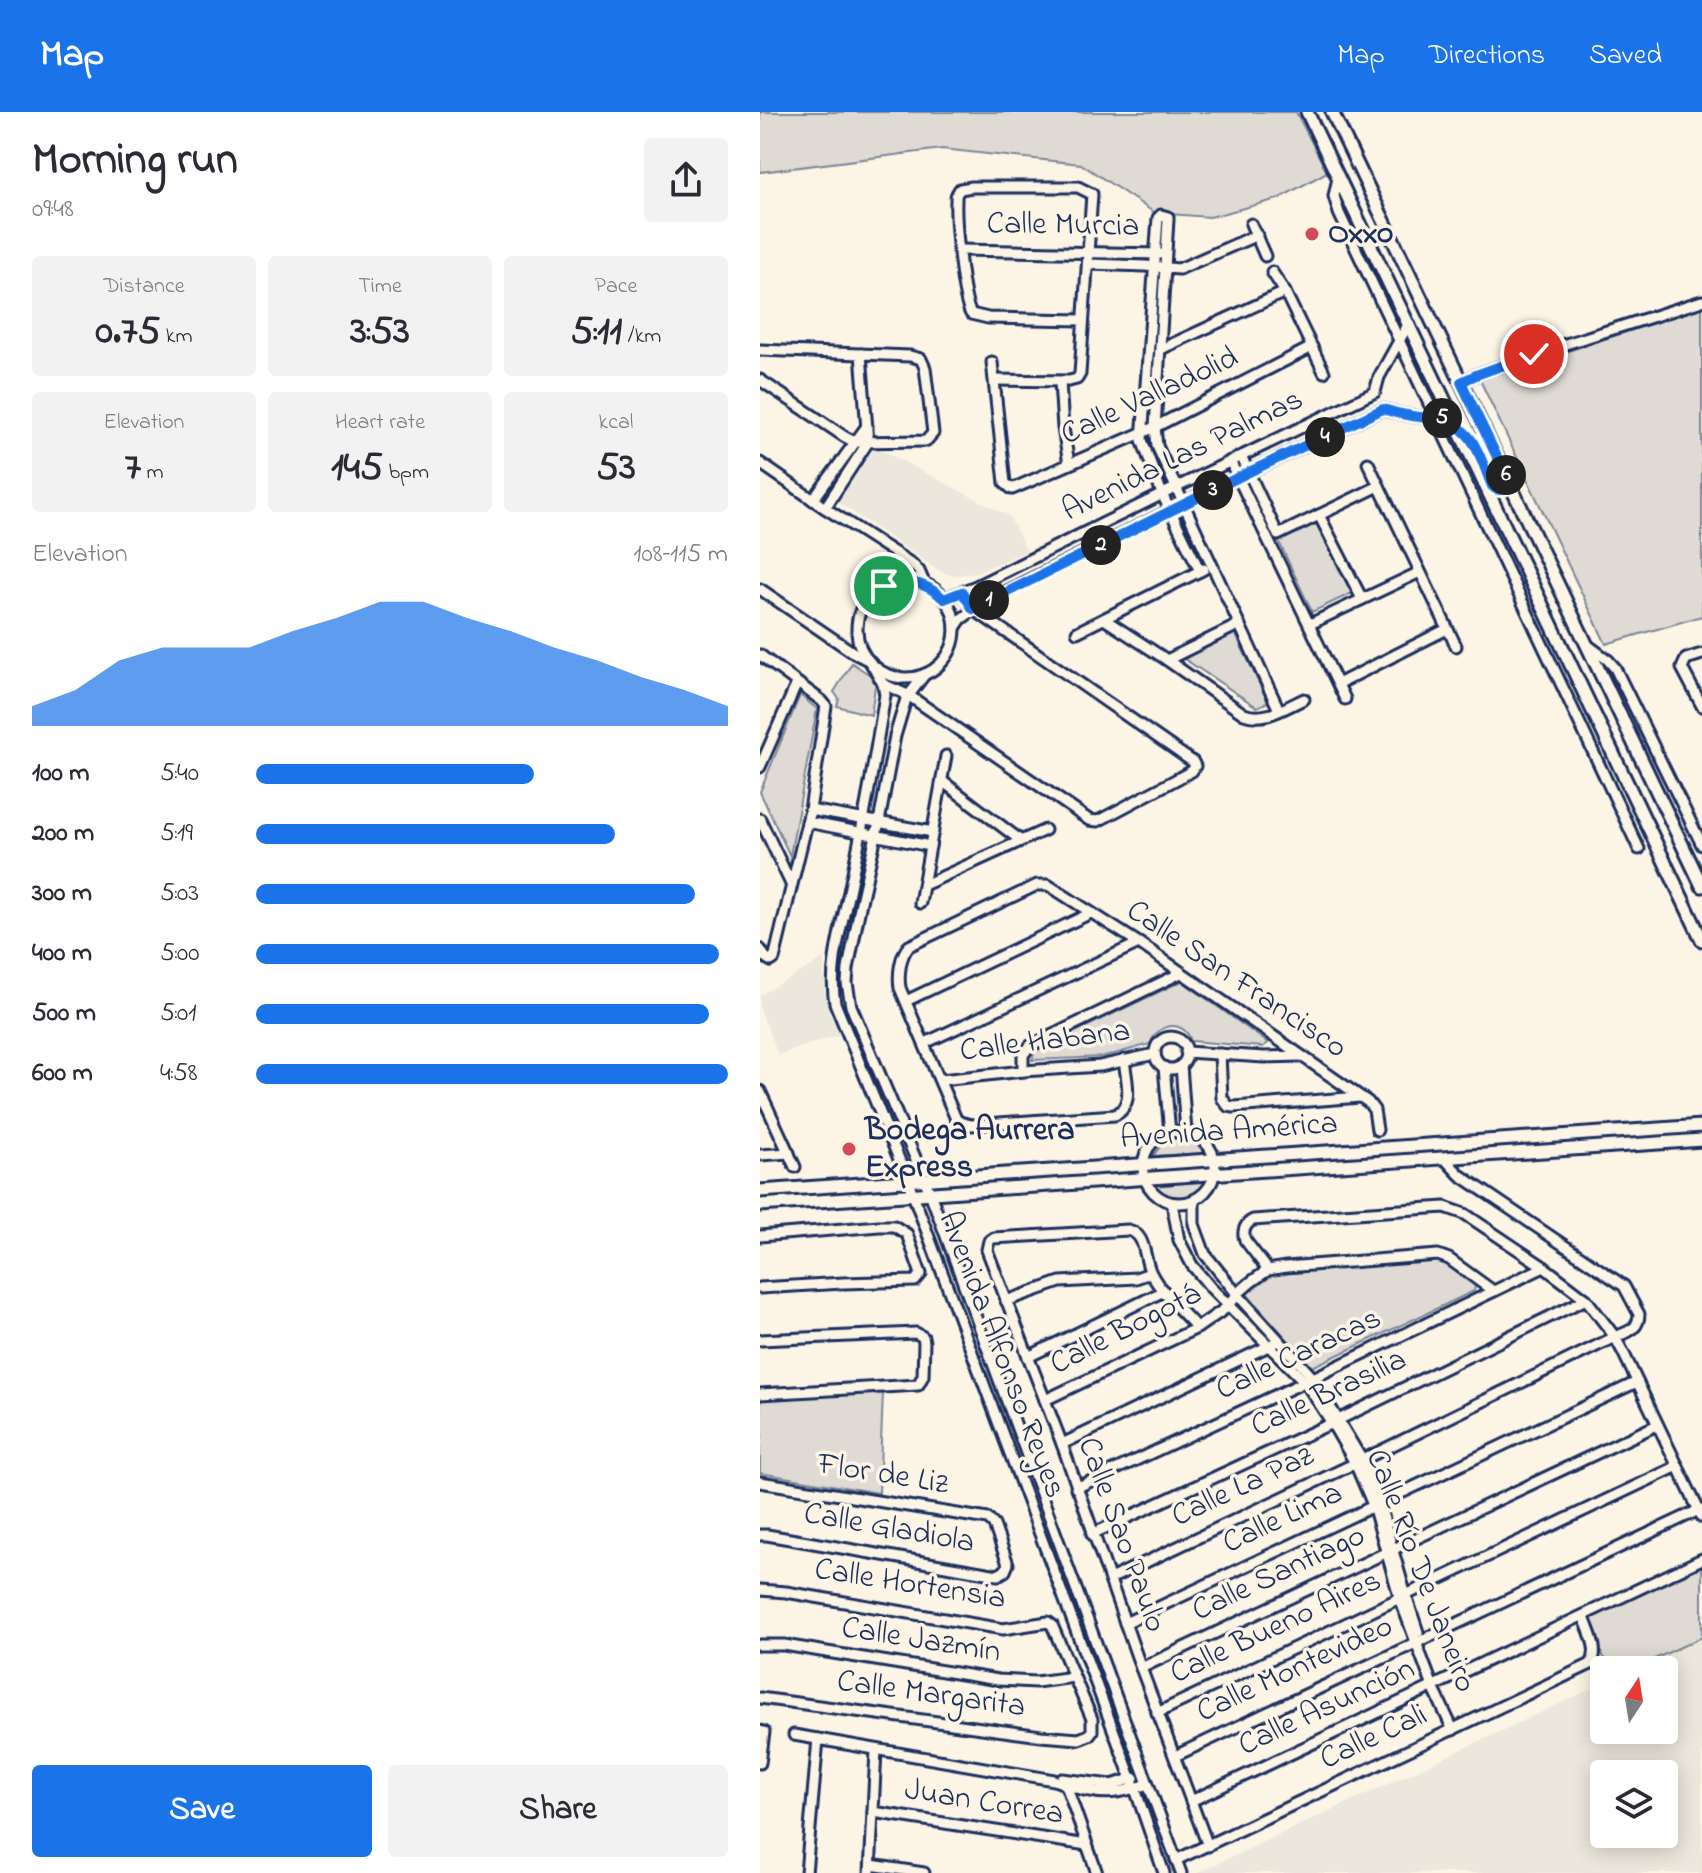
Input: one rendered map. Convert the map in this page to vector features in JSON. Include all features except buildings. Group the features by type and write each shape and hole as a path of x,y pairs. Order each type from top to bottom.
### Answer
{"main road":[{"path":"1307,112 1702,940"},
{"path":"1332,112 1702,886"},
{"path":"1338,178 1345,166 1359,168"},
{"path":"1455,423 1471,439 1494,488 1502,490 1511,486"},
{"name":"Avenida América","path":"760,1191 1702,1126"},
{"name":"Avenida América","path":"760,1205 1702,1140"},
{"path":"1427,1144 1428,1159"}],"street":[{"path":"1338,178 1334,192 1335,205 1639,849"},
{"path":"992,362 995,380 1060,382 1078,377 1081,370 1092,194 1078,187 960,189 956,199 960,250 966,302 971,314 988,318 1083,320"},
{"path":"1163,221 1143,446 1162,494 1200,571"},
{"path":"1251,224 1265,256"},
{"name":"Calle Murcia","path":"1089,264 1179,269 1257,235"},
{"name":"Calle Murcia","path":"960,250 1160,254"},
{"path":"1159,268 1161,349 1155,427 1157,446 1279,710"},
{"path":"1272,272 1324,372"},
{"path":"1161,349 1285,292"},
{"path":"1461,382 1521,359 1702,301"},
{"path":"1409,323 1379,377 1375,392 1383,409 1455,423"},
{"name":"Calle Valladolid","path":"995,380 1005,483 1009,489 1016,489 1155,427 1312,347"},
{"path":"760,350 921,359 933,428 931,437 926,441 855,442 760,380"},
{"path":"825,508 868,442 861,354"},
{"path":"1060,382 1069,464"},
{"name":"Avenida Las Palmas","path":"944,599 1375,392"},
{"name":"Avenida Las Palmas","path":"955,628 973,609 1238,477 1383,409"},
{"path":"813,500 867,426"},
{"path":"1241,456 1278,535 1379,486"},
{"path":"1230,461 1345,699"},
{"path":"760,463 912,564 925,585"},
{"path":"1368,463 1456,646"},
{"path":"836,468 847,475"},
{"path":"1319,515 1362,599"},
{"path":"1494,539 1509,532"},
{"path":"1077,632 1211,566"},
{"path":"1310,624 1420,572"},
{"path":"760,589 869,662 883,673 897,678 911,678 937,667 953,643 954,618 944,599 935,591 925,585 901,581 884,586 863,605 858,618 860,646 869,662 883,684 908,695 1086,819 1098,821 1192,771 1195,766 1193,762 973,609 962,592"},
{"path":"1104,619 1244,714 1259,718 1304,699"},
{"path":"1167,660 1238,625"},
{"path":"1338,684 1447,629"},
{"path":"1589,646 1615,668 1701,841"},
{"path":"1702,654 1686,659 1682,668 1702,706"},
{"path":"760,655 826,705 810,810 776,955 773,960 767,959 760,949"},
{"name":"Avenida Alfonso Reyes","path":"925,674 908,695 897,725 847,983 851,1006 930,1193 1181,1873"},
{"path":"760,767 797,683"},
{"name":"Avenida Alfonso Reyes","path":"883,684 885,695 835,964 833,988 836,1008 908,1181 1164,1873"},
{"path":"920,903 946,756"},
{"path":"942,781 1020,840"},
{"path":"810,810 933,832"},
{"path":"760,819 791,884"},
{"path":"807,822 930,846"},
{"path":"924,885 1045,830"},
{"name":"Calle San Francisco","path":"906,1001 899,983 904,952 909,946 1037,885 1048,885 1139,943 1360,1097 1372,1106 1377,1130"},
{"path":"1091,913 906,1001 956,1119 971,1125 1115,1115 1122,1112 1128,1099 1124,1060"},
{"path":"840,940 854,942"},
{"path":"925,1043 1139,943"},
{"path":"1023,1071 1023,1055 1030,1046 1181,973"},
{"path":"1181,1065 1164,1067 1156,1059 1158,1043 1172,1037 1182,1042 1186,1052 1181,1065 1186,1132"},
{"path":"1186,1052 1301,1056"},
{"name":"Calle Habana","path":"941,1080 1100,1066 1155,1054"},
{"path":"1220,1054 1222,1098 1228,1106 1360,1097"},
{"path":"1164,1067 1170,1133"},
{"path":"760,1091 764,1106 795,1167"},
{"path":"1168,1111 1183,1110"},
{"path":"1186,1132 1198,1137 1208,1147 1214,1159 1215,1173 1208,1189 1194,1200 1172,1203 1155,1194 1145,1178 1143,1164 1151,1144 1160,1137 1186,1132"},
{"path":"760,1155 789,1153"},
{"path":"1444,1158 1460,1175 1624,1286 1639,1318 1632,1330 1615,1337"},
{"name":"Calle Río De Janeiro","path":"1194,1200 1194,1224 1205,1254 1274,1344"},
{"name":"Calle Río De Janeiro","path":"1172,1203 1179,1240 1192,1265 1229,1306 1274,1344 1309,1380 1358,1461 1376,1504 1418,1641 1456,1728"},
{"path":"1493,1291 1449,1259 1438,1255 1268,1270 1245,1240 1244,1229 1253,1220 1445,1207 1459,1210 1586,1299 1615,1337 1700,1514"},
{"path":"760,1236 894,1226 907,1234 921,1270 920,1277 915,1281 760,1288"},
{"name":"Calle Sao Paulo","path":"1150,1273 1140,1238 1128,1230 993,1238 987,1250 1062,1444 1157,1713 1208,1846"},
{"path":"1192,1265 1205,1254"},
{"name":"Calle Caracas","path":"1076,1488 1544,1267"},
{"name":"Calle Bogotá","path":"1045,1400 1197,1328 1229,1306 1237,1294 1268,1270"},
{"path":"1006,1301 1060,1282 1136,1278 1150,1273 1197,1328"},
{"path":"1028,1357 1164,1291"},
{"name":"Calle Brasilia","path":"1092,1534 1586,1299"},
{"path":"760,1340 916,1333 923,1337 924,1342 923,1376 918,1385 760,1394"},
{"name":"Calle La Paz","path":"1110,1579 1615,1337"},
{"path":"1062,1444 1274,1344"},
{"name":"Calle Lima","path":"1125,1623 1637,1382"},
{"name":"Calle Santiago","path":"1141,1668 1657,1425"},
{"name":"Calle Bueno Aires","path":"1157,1713 1678,1466"},
{"name":"Flor de Liz","path":"760,1482 984,1518 994,1525 1007,1568"},
{"name":"Calle Montevideo","path":"1175,1756 1418,1641 1700,1514"},
{"name":"Calle Gladiola","path":"760,1535 998,1575 1007,1568"},
{"name":"Calle Asunción","path":"1191,1801 1702,1559"},
{"name":"Calle Hortensia","path":"760,1590 1003,1629 1044,1621 1050,1623 1074,1677"},
{"name":"Calle Cali","path":"1176,1860 1591,1664 1596,1650 1584,1617"},
{"name":"Calle Jazmín","path":"760,1645 784,1645 998,1680 1036,1682 1074,1677"},
{"name":"Calle Margarita","path":"760,1698 1079,1739 1092,1731 1092,1719 1074,1677"},
{"path":"760,1763 762,1732"},
{"path":"794,1735 1062,1781 1108,1793 1146,1779"},
{"path":"806,1873 818,1739"},
{"path":"876,1750 871,1869 924,1873"},
{"path":"1062,1781 1097,1873"},
{"name":"Juan Correa","path":"873,1812 1087,1845"}],"shaded area":[{"path":"760,112 1296,112 1327,172 1278,199 1210,217 1155,213 1081,164 942,149 760,172"},
{"path":"1702,307 1702,616 1606,644 1480,380"},
{"path":"875,447 1009,516 1027,551 972,574 950,575 939,571 838,502"},
{"path":"1318,521 1352,593 1312,612 1278,540"},
{"path":"1234,631 1268,702 1257,707 1183,658"},
{"path":"852,663 876,679 871,715 837,706 839,699 834,692"},
{"path":"800,695 817,709 790,856 760,792"},
{"path":"824,959 825,993 841,1034 778,1055 760,1009 760,995"},
{"path":"1182,981 1268,1043 1263,1047 1191,1041 1183,1029 1171,1026 1159,1031 1150,1044 1104,1057 1032,1060 1035,1051"},
{"path":"1172,1139 1190,1141 1204,1153 1153,1156 1162,1144"},
{"path":"1206,1181 1195,1195 1182,1200 1168,1197 1154,1186"},
{"path":"1440,1257 1476,1281 1474,1291 1312,1367 1245,1292 1264,1276 1283,1270"},
{"path":"883,1392 879,1493 760,1473 760,1398"},
{"path":"1702,1559 1702,1637 1661,1656 1603,1656 1584,1617"},
{"path":"1702,1637 1702,1873 1197,1873 1590,1690 1590,1744 1678,1744 1678,1656 1662,1656"}],"place":[{"name":"Oxxo","path":"1312,234"},
{"name":"Bodega Aurrera Express","path":"849,1149"}],"route":[{"path":"884,586 897,581 911,581 925,585 944,599 962,592 973,609 1383,409 1436,419 1453,418 1473,443 1492,486 1502,490 1511,486 1461,382 1534,354"}]}
